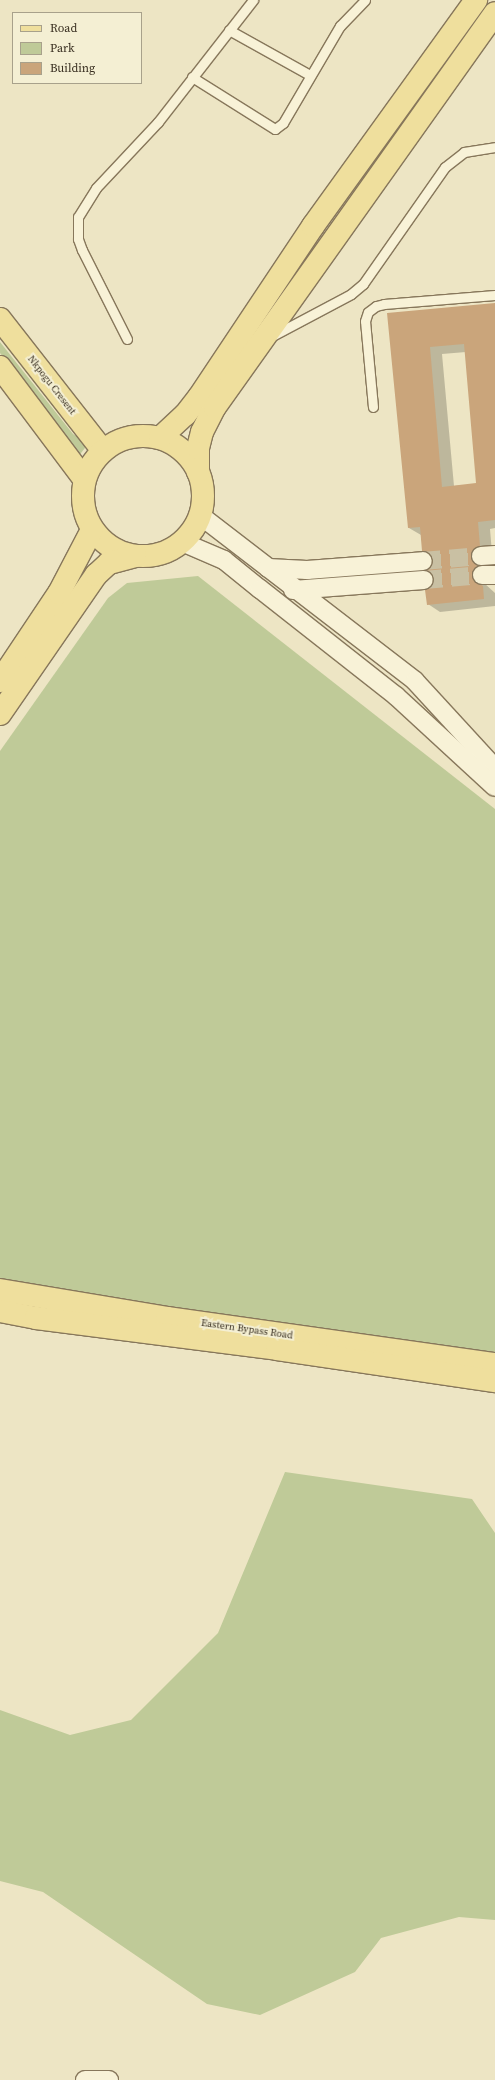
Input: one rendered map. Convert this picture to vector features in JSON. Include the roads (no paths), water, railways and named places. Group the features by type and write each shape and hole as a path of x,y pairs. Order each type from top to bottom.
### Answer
{"main road":[{"path":"160,438 199,397 313,226 476,0"},
{"path":"0,714 96,575 109,563 135,556 158,555 182,542 200,516 203,495 198,472 198,448 202,432 215,407 495,12"},
{"name":"Nkpogu Cresent","path":"0,319 103,451"},
{"path":"0,367 84,479"},
{"path":"135,556 111,548 92,530 82,505 84,479 92,464 103,451 113,444 136,436 160,438 179,448 198,472"},
{"path":"0,681 59,593 92,530"},
{"name":"Eastern Bypass Road","path":"0,1290 167,1318 495,1364"},
{"name":"Eastern Bypass Road","path":"0,1311 36,1318 269,1348 495,1382"}],"street":[{"path":"200,516 415,681 495,768"},
{"path":"182,542 224,560 396,696 495,787"},
{"path":"267,568 307,570 423,561"},
{"path":"260,589 297,590 424,580"},
{"path":"85,2080 109,2080"}],"lane":[{"path":"127,339 82,250 78,240 78,217 96,188 158,122 253,0"},
{"path":"192,77 275,129 283,123 340,26 365,0"},
{"path":"229,30 310,75"},
{"path":"262,341 351,294 363,284 445,167 464,152 495,147"},
{"path":"373,407 365,321 368,312 376,306 384,304 495,295"}],"tunnel":[{"path":"423,561 481,556"},
{"path":"424,580 482,575"}]}
